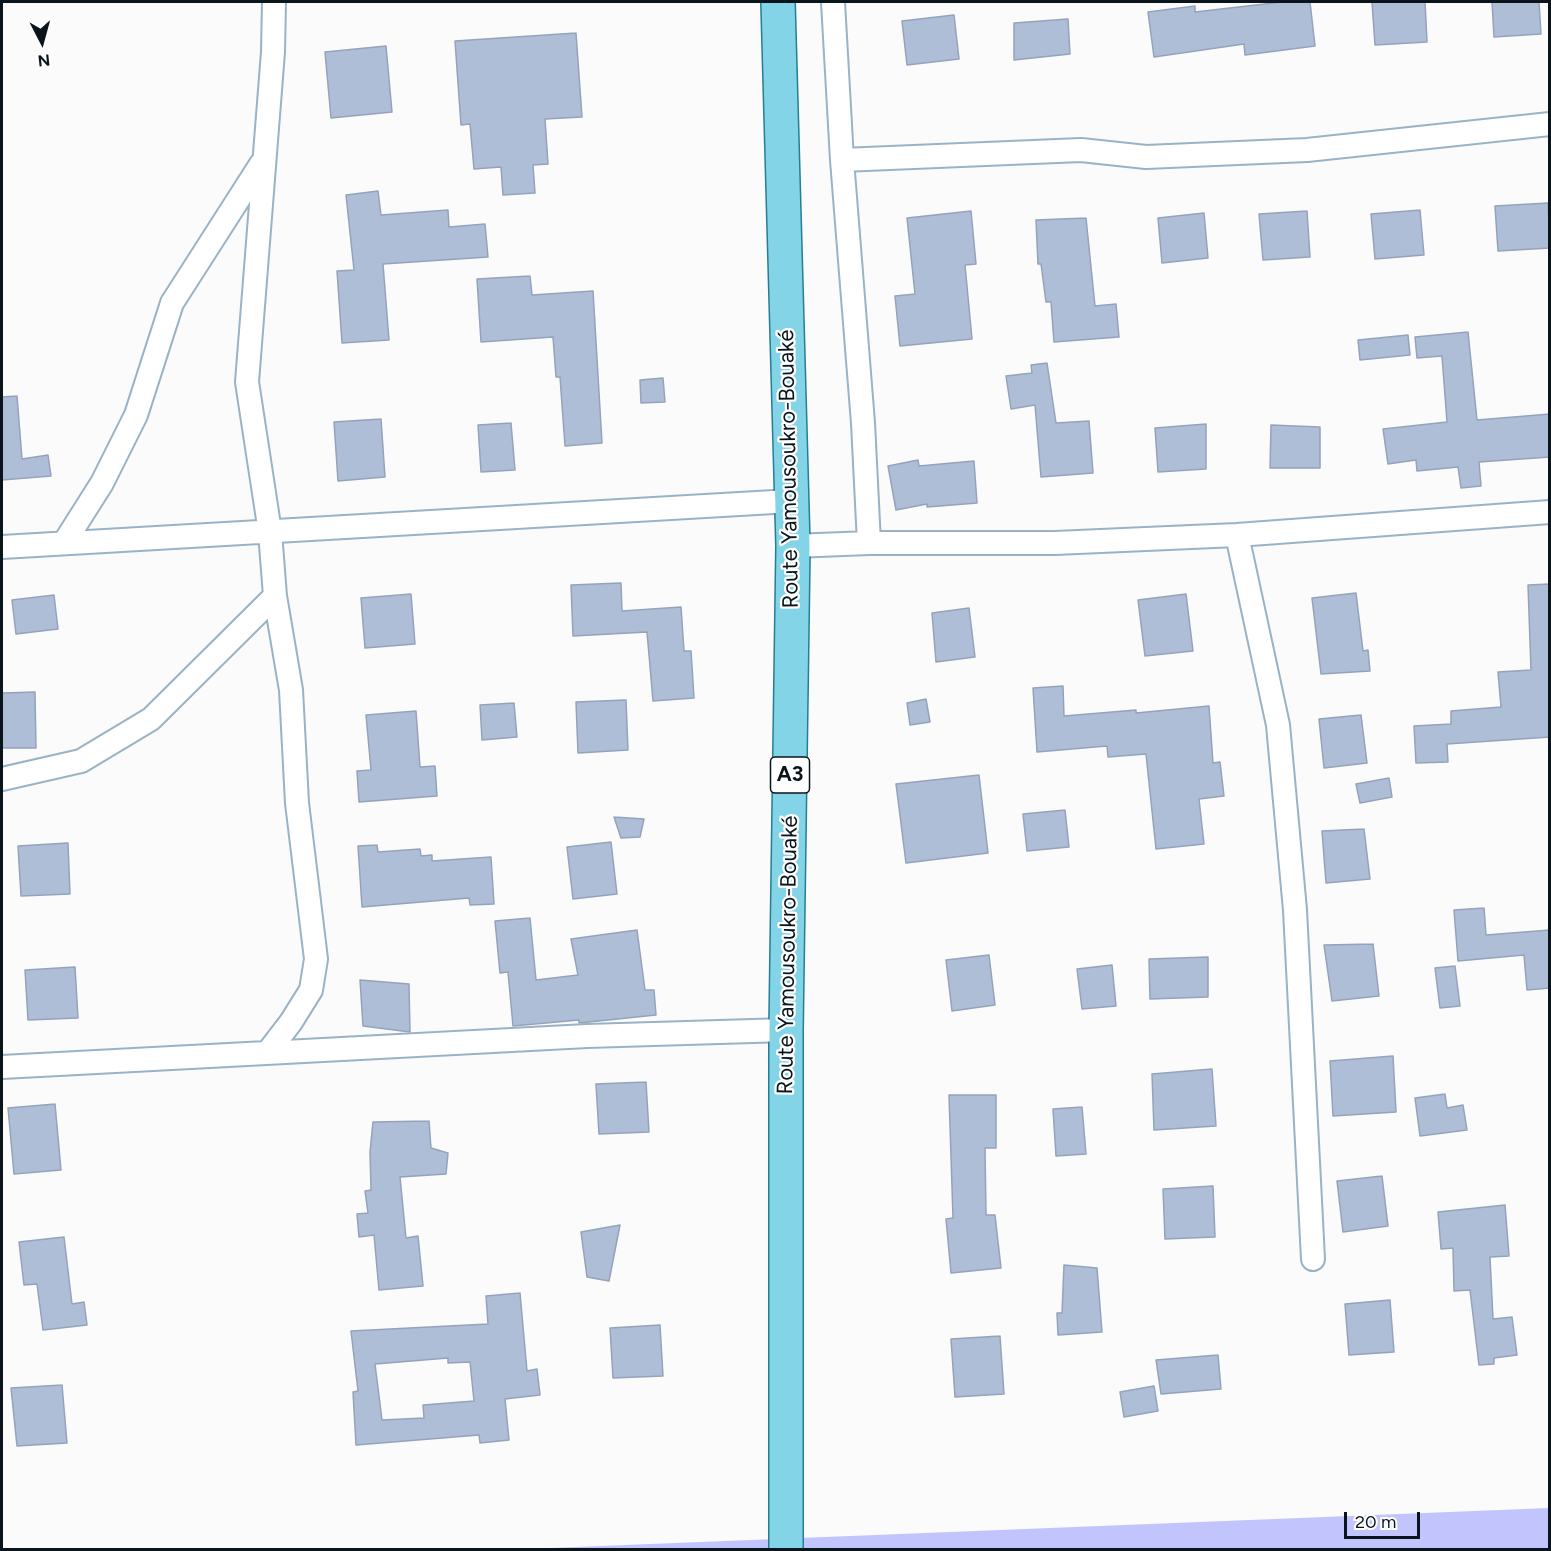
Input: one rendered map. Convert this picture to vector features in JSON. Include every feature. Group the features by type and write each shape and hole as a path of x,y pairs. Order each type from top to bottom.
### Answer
{"main road":[{"name":"Route Yamousoukro-Bouaké","path":"778,2 793,546 786,1030 786,1550"}],"street":[{"path":"268,1052 291,1022 311,990 316,959 297,803 291,690 275,596 270,532 247,382 273,52 274,2"},
{"path":"833,2 842,160 863,423 869,543"},
{"path":"842,160 1081,150 1146,157 1307,150 1550,124"},
{"path":"64,543 102,483 136,415 172,303 264,160"},
{"path":"2,547 791,501"},
{"path":"793,546 869,543 1056,543 1236,535 1550,512"},
{"path":"1236,535 1278,725 1295,910 1313,1259"},
{"path":"2,779 81,761 151,719 275,596"},
{"path":"2,1067 587,1036 786,1030"}],"shaded area":[{"path":"1549,1508 1549,1550 501,1550"}],"building":[{"path":"1282,2 1310,2 1315,46 1245,55 1244,44 1154,57 1148,12 1195,6 1195,12"},
{"path":"1372,2 1425,2 1427,42 1375,45"},
{"path":"1492,2 1539,2 1541,34 1494,37"},
{"path":"954,15 959,59 907,65 902,21"},
{"path":"1068,19 1070,54 1014,60 1014,23"},
{"path":"576,33 582,117 545,119 548,164 533,165 535,193 503,195 501,167 474,169 470,124 461,125 455,41"},
{"path":"386,46 392,112 331,118 325,52"},
{"path":"378,191 381,215 448,210 449,227 485,224 488,257 383,264 389,340 342,343 337,271 354,270 346,195"},
{"path":"1548,203 1550,248 1498,251 1495,206"},
{"path":"1420,210 1424,255 1375,259 1371,214"},
{"path":"971,211 976,264 965,265 972,339 900,346 895,296 915,294 907,218"},
{"path":"1307,211 1310,257 1263,260 1259,214"},
{"path":"1204,213 1208,258 1162,263 1158,218"},
{"path":"1086,218 1095,306 1116,304 1119,337 1054,342 1051,302 1046,302 1041,264 1038,264 1036,220"},
{"path":"530,276 532,295 593,291 602,443 565,446 560,377 556,377 553,337 481,342 477,279"},
{"path":"1468,332 1477,420 1550,414 1550,457 1479,462 1481,486 1461,488 1458,467 1417,471 1416,460 1388,464 1383,429 1447,422 1442,356 1417,358 1415,337"},
{"path":"1408,335 1410,355 1360,360 1358,340"},
{"path":"1047,363 1056,423 1089,421 1093,473 1041,477 1035,405 1011,409 1006,376 1032,373 1031,365"},
{"path":"663,378 665,402 641,403 640,380"},
{"path":"17,396 22,459 48,455 51,476 2,480 2,397"},
{"path":"381,419 385,477 338,481 334,422"},
{"path":"511,423 515,470 481,472 478,425"},
{"path":"1206,424 1206,469 1158,472 1155,428"},
{"path":"1271,425 1320,427 1320,468 1270,468"},
{"path":"918,460 919,466 974,461 977,503 927,507 927,504 896,510 888,466"},
{"path":"621,583 622,611 681,607 684,651 691,651 694,698 653,701 647,632 573,636 571,585"},
{"path":"1550,584 1550,737 1447,744 1448,762 1416,763 1414,726 1451,724 1451,711 1501,707 1498,672 1531,670 1528,585"},
{"path":"1356,593 1363,651 1368,650 1370,671 1321,674 1312,598"},
{"path":"411,594 415,644 365,648 361,598"},
{"path":"1186,594 1193,651 1145,656 1138,600"},
{"path":"54,595 58,629 16,634 12,600"},
{"path":"969,608 975,657 936,662 932,613"},
{"path":"1063,686 1064,716 1136,710 1136,713 1209,706 1213,763 1220,762 1224,796 1199,799 1204,844 1156,849 1146,754 1108,757 1107,746 1037,752 1033,688"},
{"path":"35,692 36,748 2,748 2,693"},
{"path":"926,699 930,722 910,725 907,703"},
{"path":"626,700 628,750 578,753 576,702"},
{"path":"514,703 517,737 482,740 480,705"},
{"path":"416,711 420,767 435,766 437,796 359,802 357,771 371,770 366,715"},
{"path":"1361,715 1367,763 1324,768 1319,719"},
{"path":"979,775 988,853 906,863 896,784"},
{"path":"1389,778 1392,797 1360,803 1356,784"},
{"path":"1065,810 1069,847 1027,851 1023,814"},
{"path":"614,817 644,819 640,837 621,838"},
{"path":"1364,829 1370,879 1326,883 1322,831"},
{"path":"611,842 617,894 573,899 567,847"},
{"path":"68,843 70,894 21,896 18,846"},
{"path":"377,845 378,852 420,849 421,856 432,855 432,861 491,857 494,904 470,905 469,898 362,907 358,846"},
{"path":"1484,908 1486,935 1550,930 1550,988 1527,990 1524,955 1458,961 1454,910"},
{"path":"530,918 536,980 578,975 571,939 637,930 645,990 654,990 656,1015 579,1023 579,1020 513,1026 508,972 500,973 495,921"},
{"path":"1373,944 1379,996 1332,1001 1324,945"},
{"path":"989,955 995,1005 952,1011 946,960"},
{"path":"1208,957 1208,997 1150,999 1149,959"},
{"path":"1112,965 1116,1006 1082,1009 1077,969"},
{"path":"1455,966 1460,1006 1440,1008 1435,968"},
{"path":"75,967 78,1018 28,1020 25,970"},
{"path":"360,980 409,984 410,1032 363,1026"},
{"path":"1393,1056 1396,1112 1333,1116 1330,1061"},
{"path":"1212,1069 1216,1126 1154,1130 1152,1074"},
{"path":"646,1082 649,1132 599,1134 596,1084"},
{"path":"1445,1094 1447,1108 1463,1105 1467,1130 1420,1136 1415,1098"},
{"path":"949,1095 996,1095 996,1148 985,1148 986,1215 995,1215 1001,1268 951,1273 946,1219 953,1218"},
{"path":"55,1104 61,1170 14,1174 8,1108"},
{"path":"1082,1107 1086,1154 1056,1156 1053,1109"},
{"path":"429,1121 431,1148 448,1153 446,1174 400,1177 406,1238 418,1236 423,1286 379,1290 374,1235 359,1237 357,1214 368,1213 365,1191 371,1190 370,1152 373,1122"},
{"path":"1382,1176 1388,1226 1343,1232 1337,1181"},
{"path":"1213,1186 1215,1237 1165,1239 1163,1189"},
{"path":"1505,1205 1509,1256 1490,1257 1493,1319 1512,1317 1517,1355 1494,1358 1494,1364 1479,1365 1470,1290 1454,1291 1453,1248 1441,1249 1438,1212"},
{"path":"620,1225 609,1281 587,1277 581,1232"},
{"path":"64,1237 72,1304 84,1302 87,1325 43,1330 37,1284 24,1285 19,1242"},
{"path":"1064,1265 1097,1268 1102,1332 1058,1335 1057,1313 1062,1313"},
{"path":"520,1293 527,1371 537,1369 540,1395 505,1399 509,1440 480,1443 479,1435 356,1445 353,1392 358,1391 351,1331 488,1324 486,1296","holes":["448,1358 448,1363 470,1362 474,1401 423,1405 424,1418 382,1420 375,1364"]},
{"path":"1390,1300 1394,1352 1349,1355 1345,1304"},
{"path":"660,1325 663,1376 613,1378 610,1328"},
{"path":"1000,1336 1004,1394 955,1397 951,1339"},
{"path":"1218,1355 1221,1389 1161,1394 1156,1360"},
{"path":"62,1385 67,1443 17,1446 11,1388"},
{"path":"1154,1386 1158,1411 1124,1417 1120,1392"}]}
